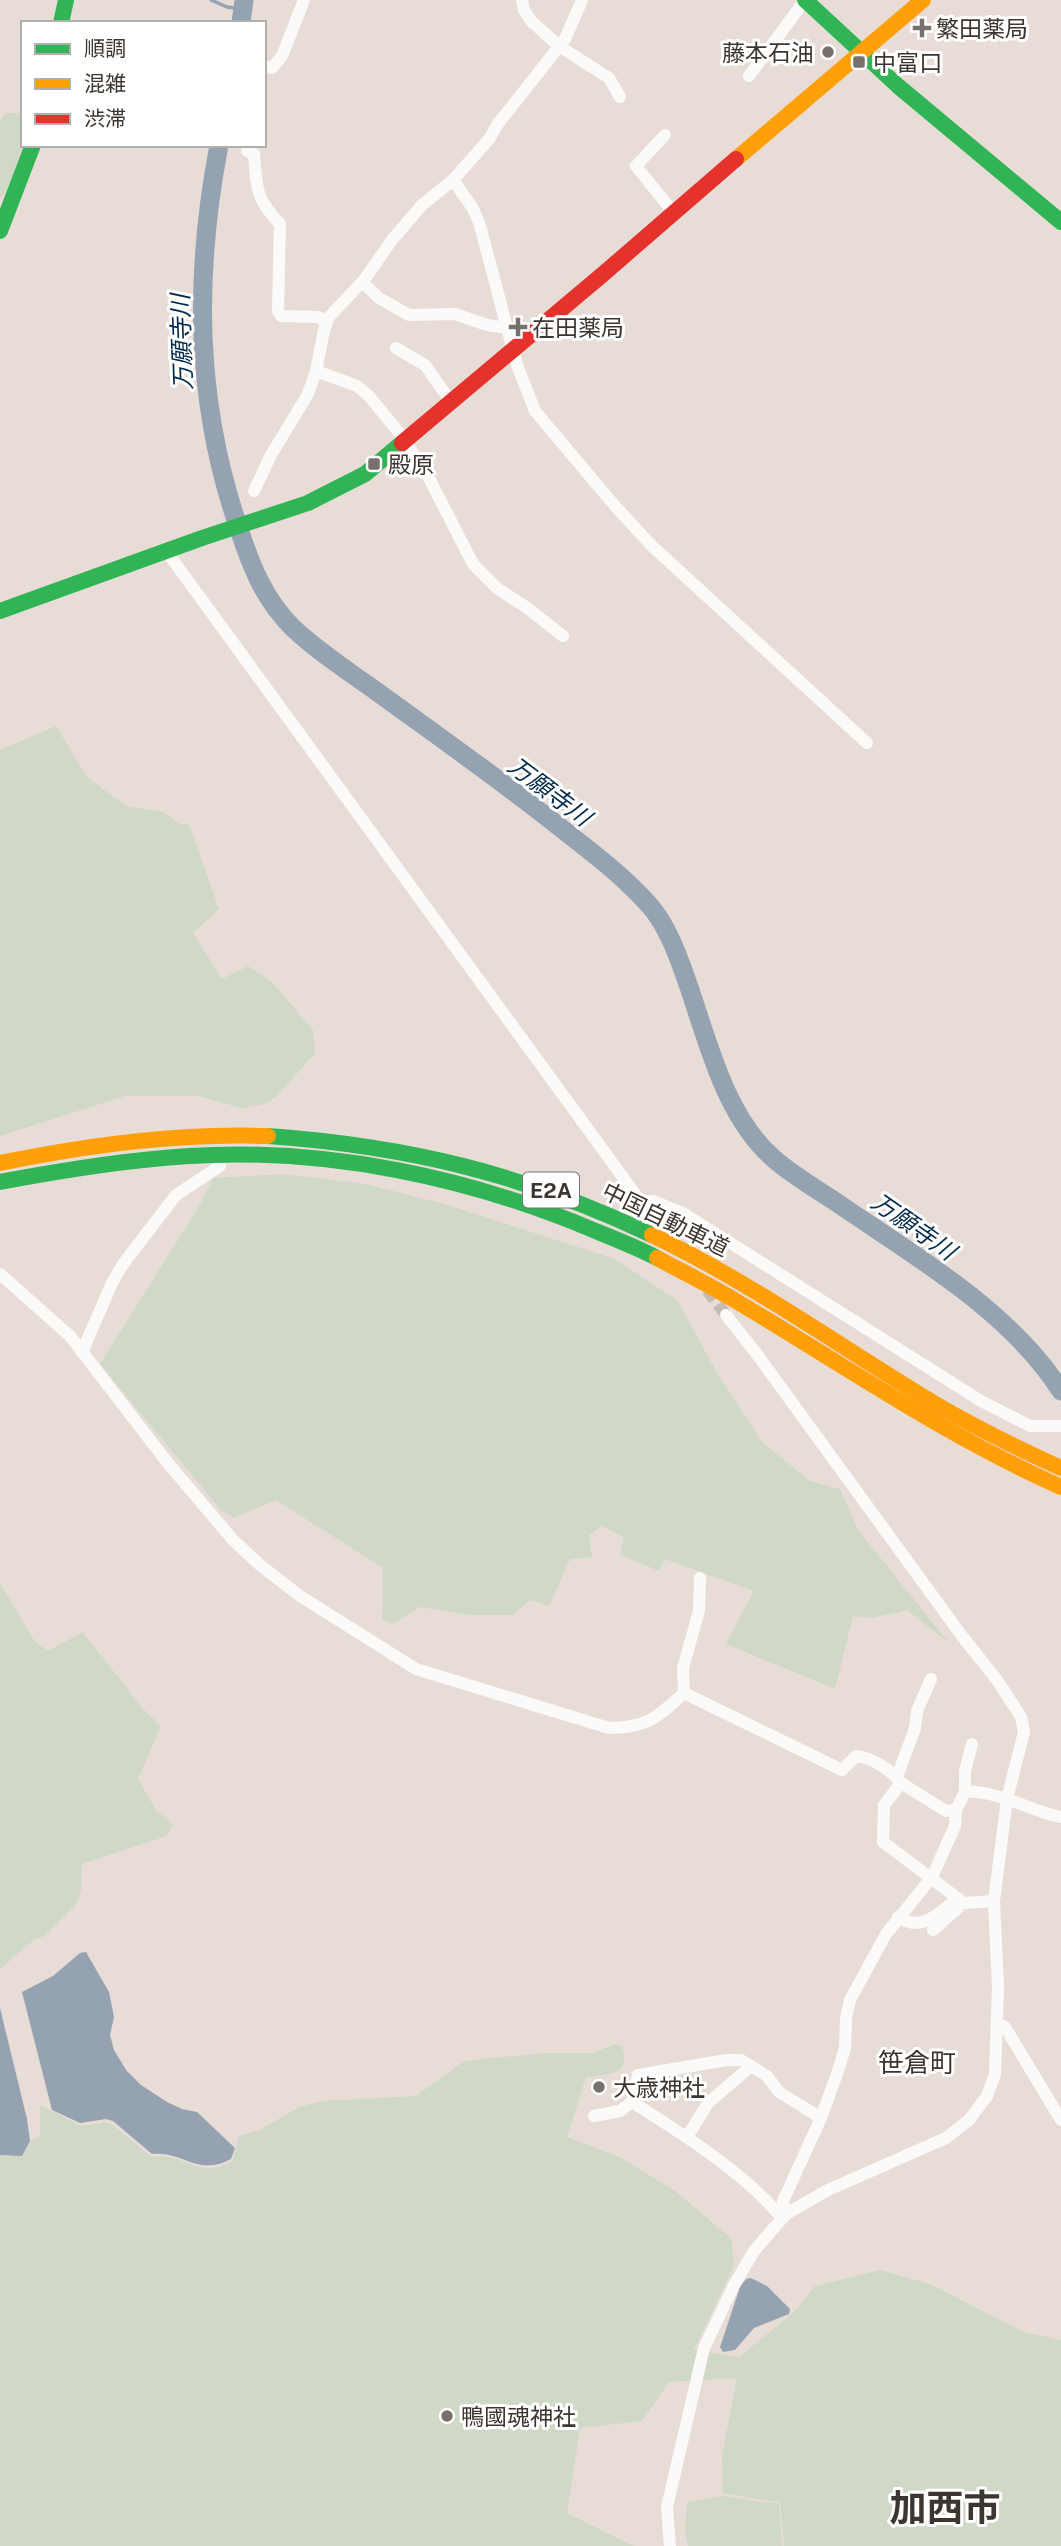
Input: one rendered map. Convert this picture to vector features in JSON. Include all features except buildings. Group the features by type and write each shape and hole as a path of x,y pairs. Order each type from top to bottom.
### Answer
{"main road":[{"path":"61,21 66,0"},
{"path":"805,0 861,54 1061,222"},
{"path":"0,611 308,503 365,474 923,0"},
{"path":"1,228 32,147"},
{"name":"中国自動車道","path":"0,1163 127,1141 258,1135 384,1147 485,1170 570,1197 625,1220 741,1282 930,1400 1040,1460 1061,1468"},
{"name":"中国自動車道","path":"0,1182 130,1159 256,1154 317,1158 382,1167 480,1188 564,1216 678,1268 982,1450 1061,1487"}],"street":[{"path":"266,66 272,68 282,56 304,0"},
{"path":"522,0 524,10 531,21 559,46 609,78 620,97"},
{"path":"254,491 271,455 308,394 327,323 422,205 453,180 490,138 497,125 559,46 582,0"},
{"path":"749,76 805,0"},
{"path":"665,135 636,166 673,212"},
{"path":"247,150 254,154 258,194 264,207 280,224 278,311 281,316 318,317 327,323"},
{"path":"453,180 479,222 512,349 534,411 660,554 867,743"},
{"path":"362,282 379,298 409,315 455,314 487,326 508,328"},
{"path":"396,348 425,365 451,402"},
{"path":"316,371 357,386 379,408 443,500 473,564 498,589 563,636"},
{"path":"167,552 645,1208 653,1200 683,1213 981,1401 1030,1426 1061,1426"},
{"path":"82,1352 123,1264 176,1195 220,1166"},
{"path":"0,1274 58,1324 167,1462 233,1540 299,1596 416,1669 609,1728 632,1728 647,1722 671,1706 684,1693 682,1668 699,1611 700,1578"},
{"path":"670,2546 667,2507 704,2348 734,2285 754,2251 784,2216 828,2190 946,2138 969,2120 987,2096 995,2074 997,2023 994,1901 1007,1800 1024,1732 1021,1717 997,1680 726,1315"},
{"path":"931,1679 916,1711 915,1728 899,1780 884,1805 883,1842 961,1900"},
{"path":"684,1693 842,1770 856,1756 866,1757 946,1811 956,1810"},
{"path":"784,2216 783,2201 821,2118 845,2048 846,2018 850,2000 886,1934 932,1877 965,1792 965,1770 972,1744"},
{"path":"965,1792 976,1791 1061,1817"},
{"path":"898,1917 909,1923 927,1923 961,1900 994,1901"},
{"path":"933,1930 961,1900"},
{"path":"997,2023 1005,2027 1061,2120"},
{"path":"594,2116 620,2111 632,2102 638,2075 741,2060 767,2077 779,2092 821,2118"},
{"path":"687,2137 708,2103 751,2066"},
{"path":"632,2102 687,2137 784,2216"}],"green space":[{"path":"5,113 21,113 21,147 27,147 10,188 0,197 0,122"},
{"path":"56,726 87,777 126,806 163,812 180,824 189,824 219,909 193,933 222,979 248,966 271,981 313,1030 315,1053 277,1096 264,1104 242,1108 198,1096 125,1096 0,1136 0,750"},
{"path":"285,1174 366,1184 448,1205 615,1259 678,1301 717,1373 763,1443 810,1481 840,1489 858,1530 949,1643 907,1610 872,1618 853,1616 835,1689 726,1644 754,1591 665,1559 659,1571 620,1555 624,1537 602,1526 589,1535 592,1557 570,1559 549,1606 530,1600 512,1615 470,1615 420,1607 393,1624 382,1620 383,1568 276,1500 234,1518 221,1510 100,1364 198,1208 213,1178"},
{"path":"0,1583 35,1642 48,1651 83,1632 142,1708 161,1726 138,1779 156,1810 173,1825 167,1836 82,1864 81,1892 74,1907 45,1936 35,1939 0,1969"},
{"path":"615,2044 622,2046 624,2063 616,2072 586,2077 567,2137 620,2157 675,2191 731,2238 734,2265 694,2350 739,2357 794,2312 815,2286 880,2270 930,2284 1024,2332 1061,2340 1061,2546 784,2546 780,2503 723,2493 722,2457 737,2378 669,2382 642,2421 580,2428 567,2513 634,2546 0,2546 0,2155 22,2156 30,2141 40,2136 40,2105 81,2126 105,2122 111,2124 152,2157 163,2156 209,2168 233,2161 239,2136 258,2131 299,2107 322,2101 416,2096 464,2061 543,2053 592,2053"},
{"path":"722,2496 779,2504 782,2546 688,2546 685,2531 687,2502"}],"water":[{"path":"86,1952 109,1992 114,2017 110,2035 114,2050 126,2070 141,2085 167,2102 197,2112 235,2148 231,2159 219,2164 200,2165 173,2156 152,2154 113,2121 106,2119 80,2123 52,2110 22,1992 53,1976 80,1953"},
{"path":"0,2008 27,2119 30,2141 22,2156 0,2155"},
{"path":"751,2278 767,2286 790,2309 789,2314 754,2328 735,2350 723,2352 720,2347 740,2287 746,2279"}],"waterway":[{"path":"211,0 227,7 243,9"},
{"name":"万願寺川","path":"241,21 244,0"},
{"name":"万願寺川","path":"219,147 205,242 203,338 207,386 224,481 254,569 274,605 292,627 312,644 530,804 603,861 639,894 655,912 671,940 716,1067 727,1093 755,1139 787,1169 926,1263 987,1309 1039,1361 1061,1391"}],"tunnel":[{"path":"649,1213 668,1239"},
{"path":"707,1290 726,1315"}],"traffic: fast":[{"path":"61,21 66,0"},
{"path":"805,0 898,86 1061,222"},
{"path":"0,231 32,147"},
{"path":"0,611 308,503 365,474 402,443"},
{"path":"268,1136 369,1147 464,1166 558,1195 652,1235"},
{"path":"0,1182 94,1166 189,1156 294,1156 346,1162 398,1170 500,1196 550,1213 657,1258"}],"traffic: slow":[{"path":"736,159 923,0"},
{"path":"0,1163 167,1138 268,1136"},
{"path":"652,1235 761,1295 937,1405 1061,1468"},
{"path":"657,1258 736,1301 936,1423 1061,1487"}],"traffic: jam":[{"path":"402,443 736,159"}],"place":[{"name":"繁田薬局","path":"922,28"},
{"name":"藤本石油","path":"828,52"},
{"name":"中富口","path":"859,62"},
{"name":"在田薬局","path":"518,327"},
{"name":"殿原","path":"374,464"},
{"name":"大歳神社","path":"599,2087"},
{"name":"鴨國魂神社","path":"447,2416"}],"district":[{"name":"笹倉町","path":"917,2062"},
{"name":"加西市","path":"945,2507"}]}
